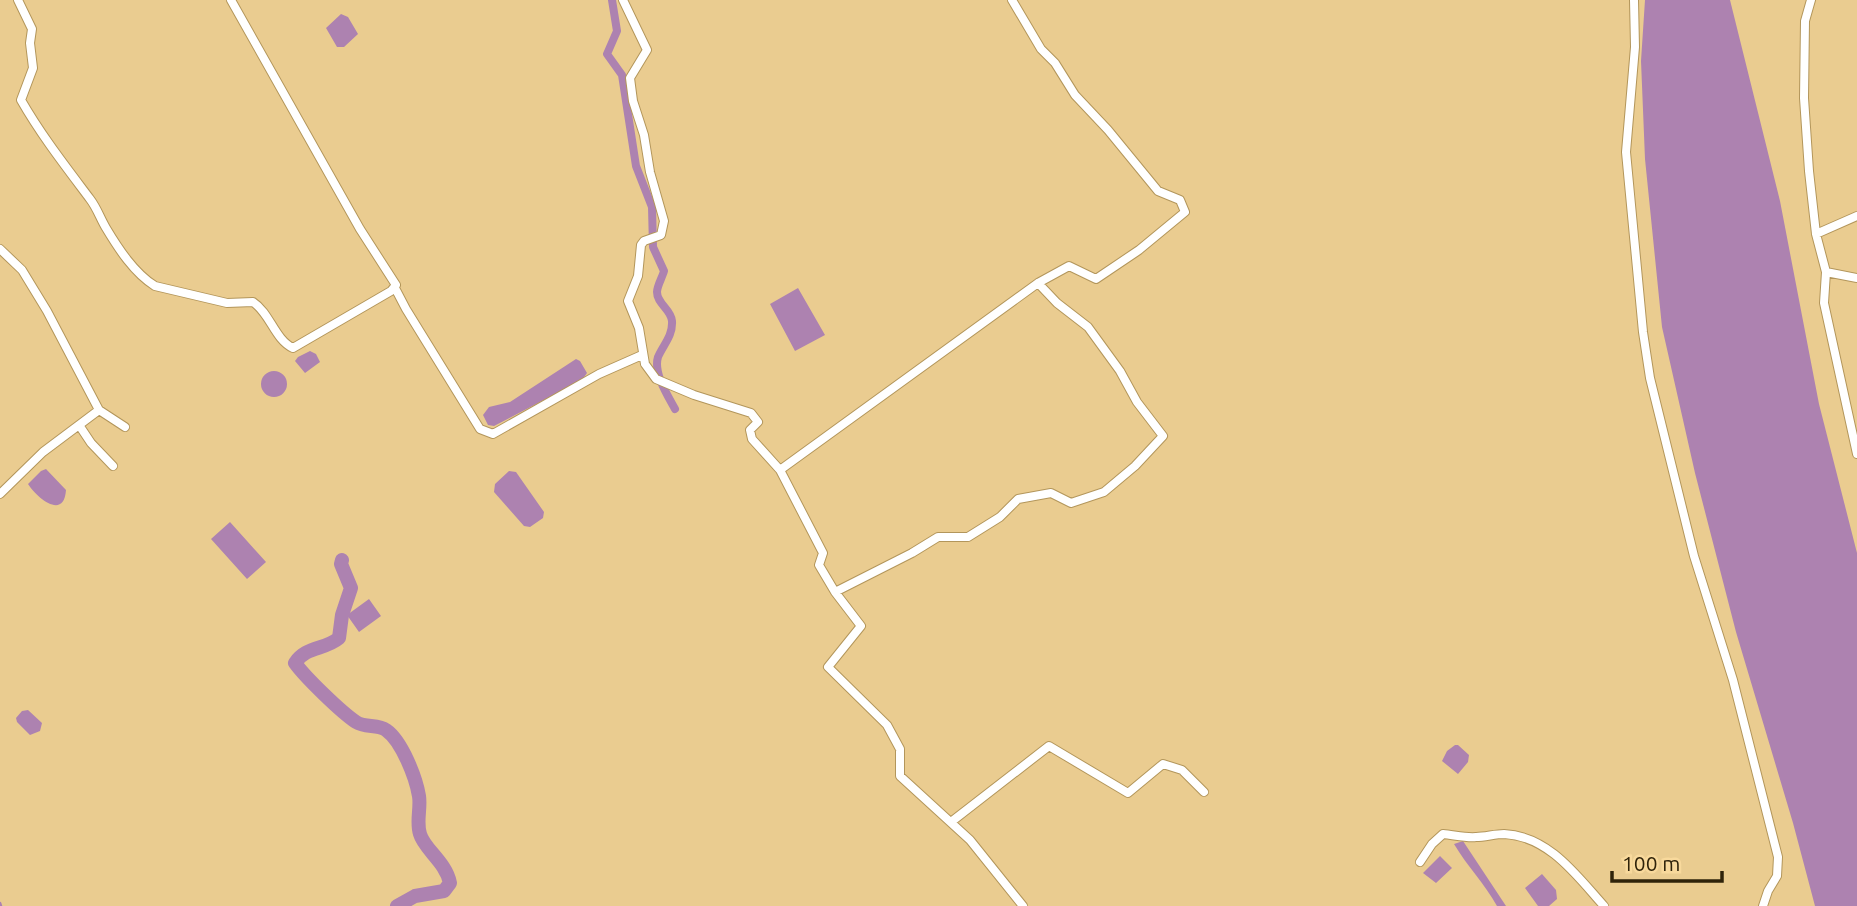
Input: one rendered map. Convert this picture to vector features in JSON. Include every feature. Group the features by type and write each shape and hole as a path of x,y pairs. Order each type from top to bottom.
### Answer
{"street":[{"path":"18,0 32,29 30,43 33,68 21,100 96,208 105,227 147,281 155,286 227,303 253,302 265,311 286,343 293,348 395,288"},
{"path":"231,0 360,229 394,282 405,309 480,429 493,434 599,374 642,355"},
{"path":"623,0 647,50 630,78 632,101 644,135 650,172 664,221 663,233 644,241 640,248 638,276 628,300 639,328 645,364 656,379 694,396 751,413 758,422 750,430 752,439 780,470 822,553 819,565 835,592 861,626 828,667 887,725 900,749 900,776 970,840 1023,906"},
{"path":"780,470 1038,282 1069,266 1096,279 1139,250 1185,212 1180,200 1158,191 1075,95 1055,63 1041,49 1012,0"},
{"path":"1633,0 1635,47 1626,152 1643,332 1650,378 1693,556 1733,680 1778,858 1777,876 1763,906"},
{"path":"1811,0 1805,21 1804,99 1816,234 1826,272 1824,303 1857,454"},
{"path":"1816,234 1857,216"},
{"path":"0,250 22,270 47,311 99,410 125,427"},
{"path":"1826,272 1857,278"},
{"path":"835,592 938,537 968,537 1000,517 1018,499 1051,494 1072,503 1104,492 1135,466 1163,436 1137,402 1120,371 1088,327 1057,303 1038,282"},
{"path":"0,494 43,452 99,410"},
{"path":"79,425 91,443 113,466"},
{"path":"951,822 1049,746 1128,793 1163,764 1182,770 1204,792"},
{"path":"1420,862 1432,844 1443,834 1475,837 1504,834 1521,838 1540,844 1562,859 1604,906"}],"shaded area":[{"path":"1645,0 1730,0 1780,201 1819,404 1857,553 1857,906 1815,906 1736,632 1695,473 1662,327 1645,159 1641,61"},
{"path":"341,14 348,17 358,34 344,47 337,47 326,28"},
{"path":"798,288 825,335 795,351 770,304"},
{"path":"310,351 316,354 320,362 305,373 295,361"},
{"path":"576,359 587,373 582,380 494,426 488,425 483,415 489,407 510,402"},
{"path":"274,371 283,375 287,384 283,393 274,397 265,393 261,384 265,375"},
{"path":"46,469 66,490 60,504 49,504 28,484"},
{"path":"509,471 516,472 544,512 543,518 530,527 524,526 494,492 495,484"},
{"path":"230,522 266,562 247,579 211,539"},
{"path":"369,599 381,616 359,632 347,615"},
{"path":"28,710 42,723 40,731 30,735 16,718 22,711"},
{"path":"1455,745 1469,755 1468,762 1458,774 1442,761 1447,751"},
{"path":"1463,841 1506,906 1497,906 1454,844"},
{"path":"1440,856 1452,868 1436,883 1423,873"},
{"path":"1542,874 1556,890 1557,899 1549,906 1538,906 1525,888"}],"waterway":[{"path":"612,0 617,31 607,54 622,75 636,166 652,207 653,247 664,271 657,292 672,321 669,336 657,363 662,384 675,409"},
{"path":"342,560 341,564 351,588 342,615 339,638 310,651 295,663 324,694 356,722 379,727 392,735 407,760 419,796 418,825 422,840 448,875 450,883 444,891 415,896 397,906"}]}
